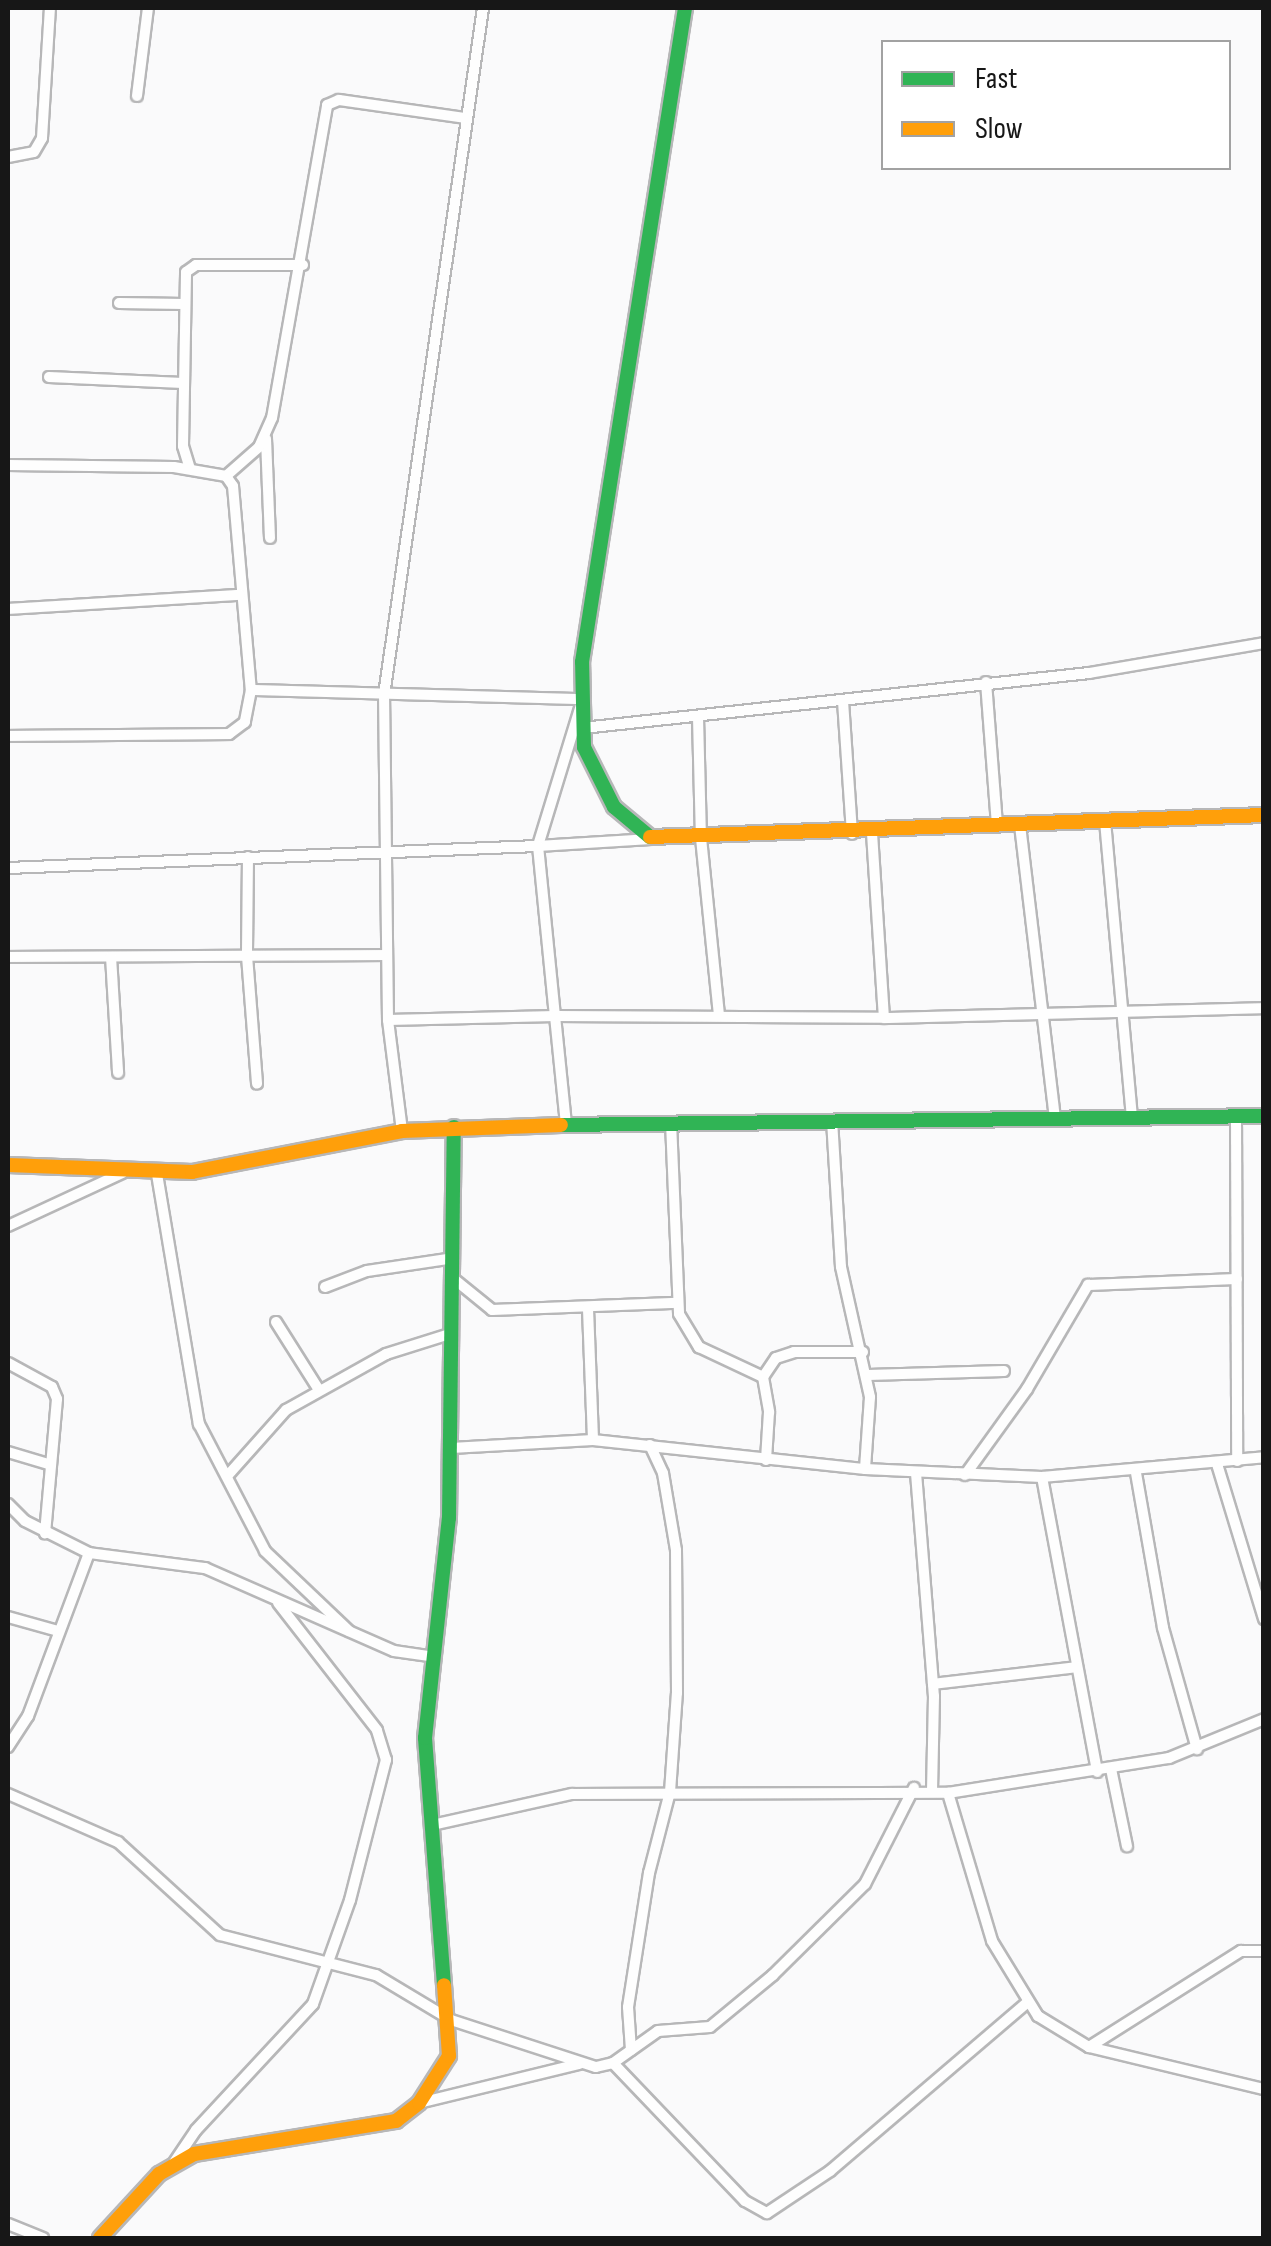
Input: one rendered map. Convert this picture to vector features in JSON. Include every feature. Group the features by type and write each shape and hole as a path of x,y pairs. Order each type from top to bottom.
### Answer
{"street":[{"path":"8,157 34,152 42,138 50,8"},
{"path":"137,96 148,8"},
{"path":"402,1131 388,1020 382,850 384,695 483,8"},
{"path":"566,1125 538,846 580,702 618,409 685,8"},
{"path":"270,538 266,438 303,265 327,104 339,100 465,118"},
{"path":"190,469 182,446 184,304 191,267 303,265"},
{"path":"119,304 184,304"},
{"path":"49,377 183,383"},
{"path":"226,476 266,438"},
{"path":"8,465 190,469 226,476 232,486 251,690 246,722 229,734 8,736"},
{"path":"8,609 240,594"},
{"path":"582,728 843,701 1264,644"},
{"path":"986,682 997,826"},
{"path":"251,690 580,702"},
{"path":"843,701 852,834"},
{"path":"580,702 582,728 599,785 652,839"},
{"path":"698,717 701,838 719,1015"},
{"path":"8,868 1264,814"},
{"path":"1105,821 1132,1118"},
{"path":"1020,824 1055,1118"},
{"path":"872,833 884,1018"},
{"path":"248,858 247,956 256,1084"},
{"path":"8,957 386,955"},
{"path":"111,956 118,1073"},
{"path":"388,1020 719,1015 1044,1018 1264,1008"},
{"path":"8,1165 157,1174 402,1131 454,1127 1264,1116"},
{"path":"1236,1117 1236,1461"},
{"path":"832,1120 842,1267 868,1376 866,1469"},
{"path":"671,1122 678,1303 688,1338 763,1377"},
{"path":"419,2103 450,2056 451,2020 425,1738 451,1448 454,1127"},
{"path":"8,1226 122,1174"},
{"path":"157,1174 192,1404 264,1551 349,1631"},
{"path":"325,1287 367,1271 454,1258"},
{"path":"454,1279 487,1310 678,1303"},
{"path":"965,1475 1027,1389 1088,1285 1238,1279"},
{"path":"588,1309 593,1440"},
{"path":"276,1322 319,1390"},
{"path":"229,1474 281,1414 319,1390 418,1339 453,1333"},
{"path":"766,1460 770,1412 763,1377 776,1358 794,1352 864,1352"},
{"path":"8,1362 56,1395 45,1533"},
{"path":"868,1376 1004,1370"},
{"path":"451,1448 593,1440 866,1469 1042,1477 1136,1473 1264,1457"},
{"path":"631,2050 628,2008 649,1873 670,1792 678,1578 670,1502 650,1445"},
{"path":"8,1452 48,1464"},
{"path":"1217,1464 1264,1618"},
{"path":"916,1473 933,1684 932,1788"},
{"path":"1136,1473 1163,1628 1198,1748"},
{"path":"1042,1477 1097,1772"},
{"path":"8,1504 45,1533 89,1553 205,1568 278,1603 411,1656 435,1657"},
{"path":"8,1747 28,1716 89,1553"},
{"path":"100,2238 172,2165 196,2130 304,2016 329,1966 386,1753 343,1682 278,1603"},
{"path":"8,1617 58,1632"},
{"path":"933,1684 1077,1667"},
{"path":"432,1825 572,1794 914,1788 948,1793 1111,1770 1198,1748 1264,1719"},
{"path":"1111,1770 1127,1846"},
{"path":"172,2165 210,2148 380,2126 419,2103 580,2064 613,2064 658,2031 714,2024 813,1938 878,1866 914,1788"},
{"path":"948,1793 992,1941 1028,2002 1054,2030 1089,2047 1264,2090"},
{"path":"8,1794 118,1842 220,1935 396,1984 451,2020 580,2064"},
{"path":"1089,2047 1241,1951 1264,1951"},
{"path":"613,2064 745,2201 767,2213 830,2171 1028,2002"},
{"path":"8,2224 44,2238"}],"traffic: fast":[{"path":"650,837 614,807 584,747 582,662 685,8"},
{"path":"561,1125 1264,1116"},
{"path":"444,1985 425,1738 449,1518 454,1127"}],"traffic: slow":[{"path":"650,837 1264,815"},
{"path":"8,1165 192,1172 402,1131 561,1125"},
{"path":"100,2238 159,2174 194,2154 396,2121 419,2103 449,2056 444,1985"}]}
